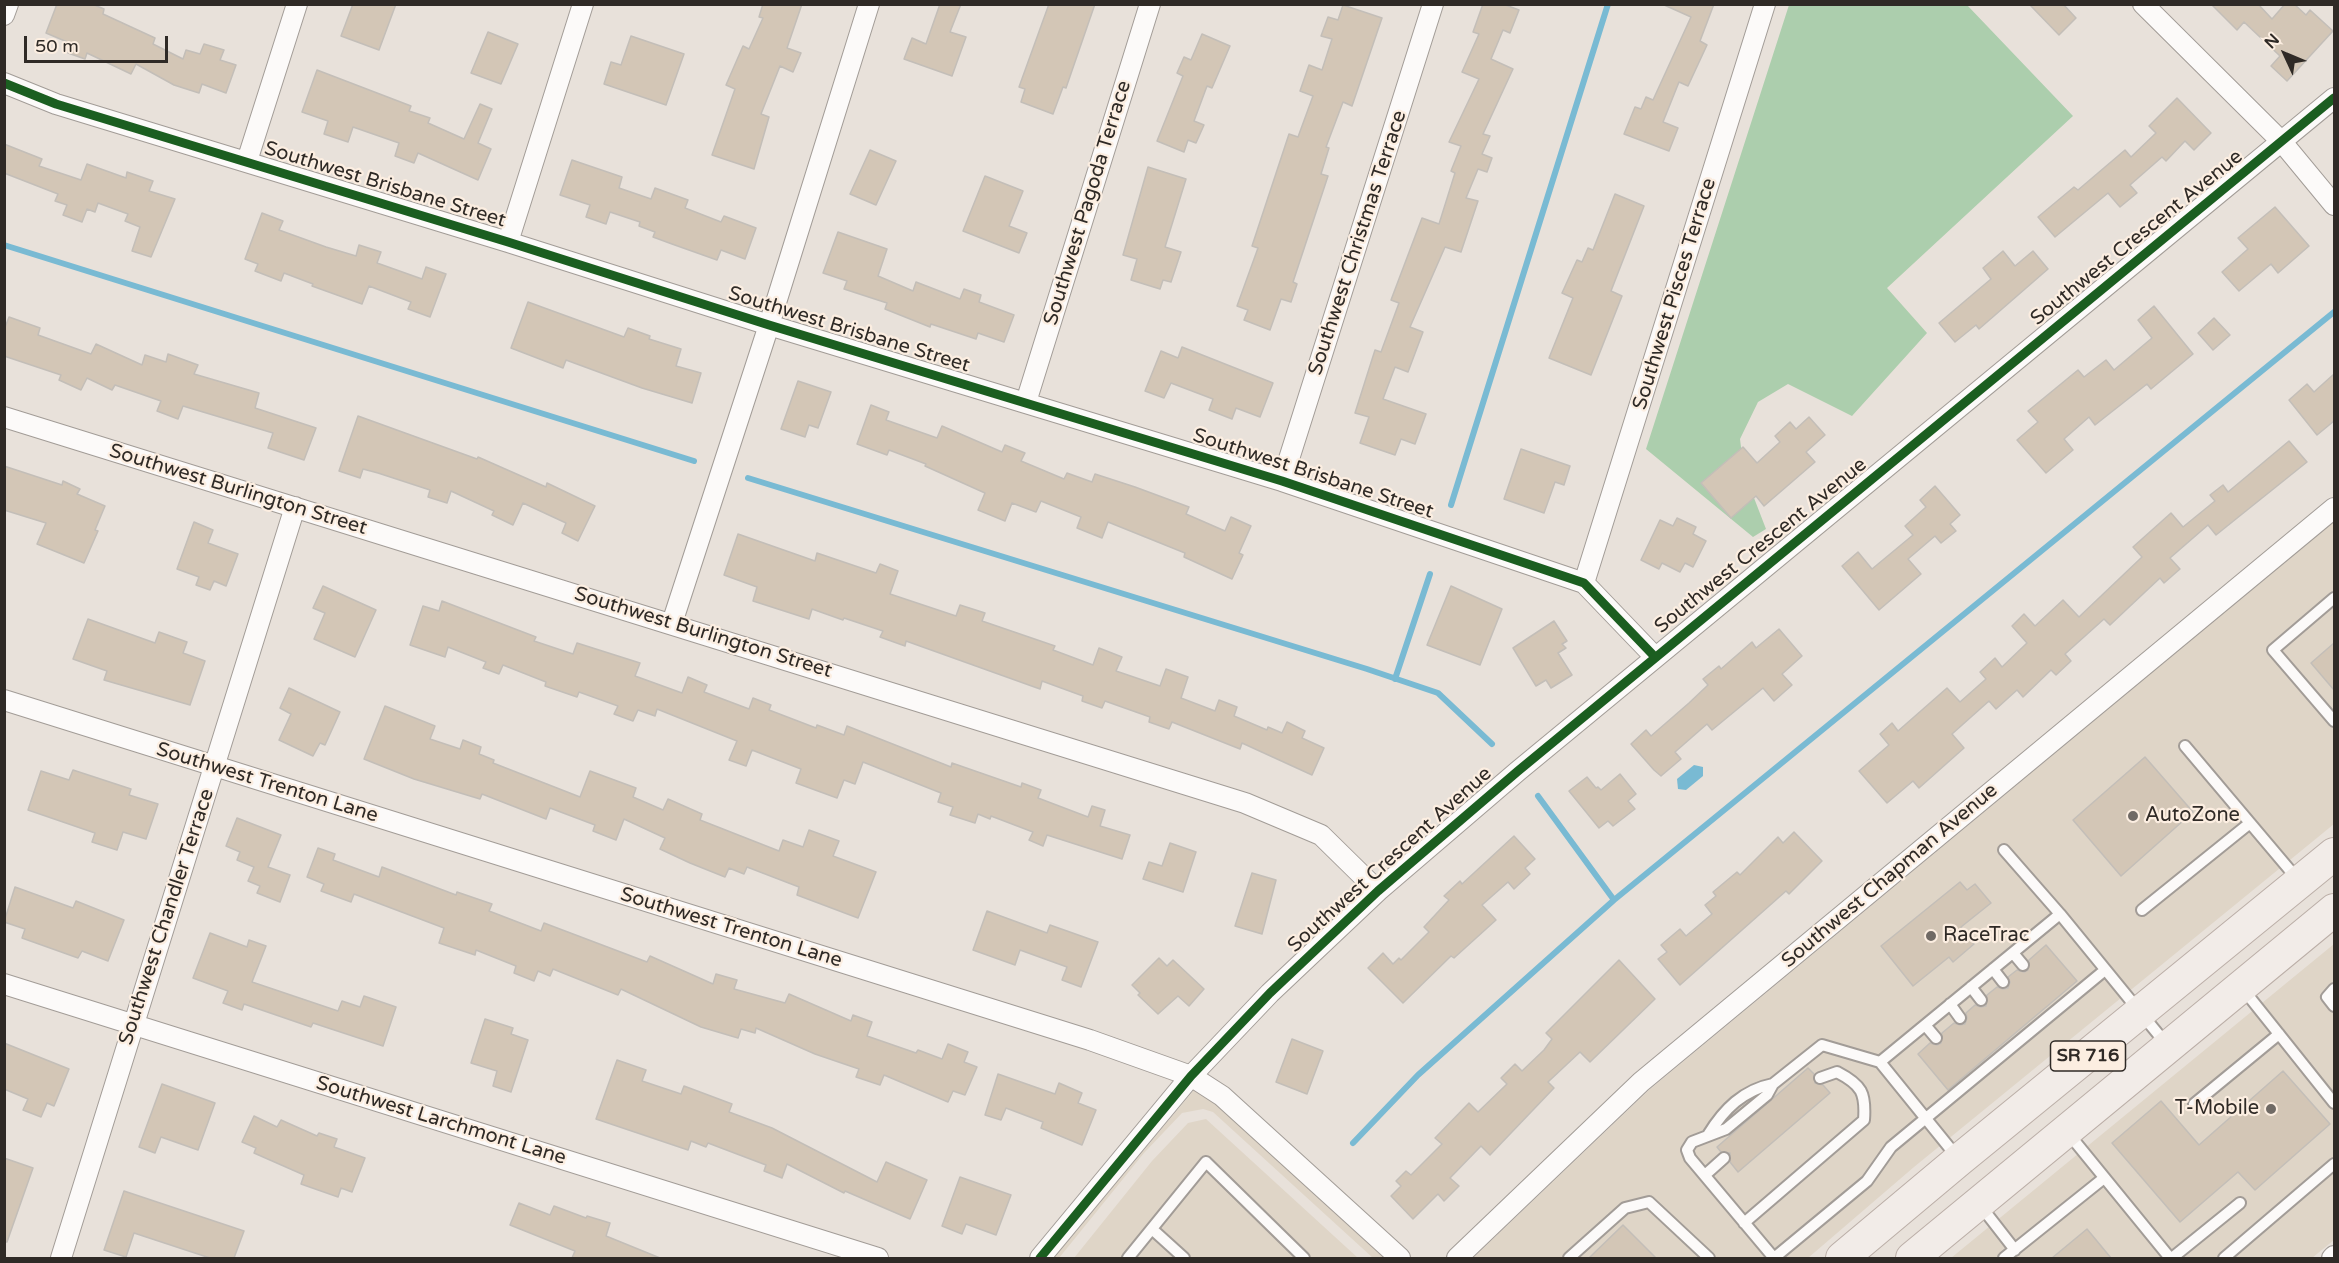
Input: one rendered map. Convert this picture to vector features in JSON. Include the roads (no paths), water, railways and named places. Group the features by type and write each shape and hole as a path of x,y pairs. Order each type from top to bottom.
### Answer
{"main road":[{"name":"SR 716","path":"1842,1258 2334,854"},
{"name":"SR 716","path":"1912,1258 2334,910"}],"street":[{"path":"4,15 8,4"},
{"path":"247,161 297,4"},
{"path":"508,242 583,4"},
{"path":"672,623 769,325 869,4"},
{"name":"Southwest Pagoda Terrace","path":"1026,402 1150,4"},
{"name":"Southwest Christmas Terrace","path":"1282,481 1434,4"},
{"name":"Southwest Pisces Terrace","path":"1584,583 1765,4"},
{"path":"2143,4 2282,142 2334,205"},
{"name":"Southwest Brisbane Street","path":"4,82 57,104 1282,481 1584,583 1655,657"},
{"name":"Southwest Crescent Avenue","path":"1040,1258 1191,1076 1270,993 1378,891 1655,657 2334,98"},
{"name":"Southwest Burlington Street","path":"4,417 1245,803 1321,835 1378,891"},
{"name":"Southwest Chandler Terrace","path":"61,1258 132,1024 295,507"},
{"name":"Southwest Chapman Avenue","path":"1457,1258 1641,1082 2334,508"},
{"name":"Southwest Trenton Lane","path":"4,700 1090,1040 1191,1076 1222,1096 1400,1258"},
{"name":"Southwest Larchmont Lane","path":"4,984 878,1258"}],"lane":[{"path":"2334,598 2273,650 2334,722"},
{"path":"2185,746 2300,883"},
{"path":"2142,910 2250,823"},
{"path":"2004,850 2060,914 2168,1046"},
{"path":"1880,1062 2060,914"},
{"path":"2013,953 2023,965"},
{"path":"1993,969 2003,982"},
{"path":"1959,1160 1925,1119 1880,1062 1822,1045 1773,1084 1767,1095 1726,1129 1692,1142 1687,1150 1690,1158 1774,1258 1867,1181 1891,1147 1925,1119 1968,1078 2056,1005 2105,970"},
{"path":"1971,987 1981,1000"},
{"path":"2240,987 2334,1103"},
{"path":"2334,989 2327,997 2334,1006"},
{"path":"1950,1004 1960,1018"},
{"path":"1925,1025 1936,1038"},
{"path":"2194,1104 2279,1034"},
{"path":"1744,1223 1863,1120 1866,1098 1854,1080 1837,1072 1820,1078"},
{"path":"2065,1130 2171,1258 2240,1203"},
{"path":"1705,1175 1724,1158"},
{"path":"1128,1258 1206,1162 1304,1258"},
{"path":"2224,1258 2334,1164"},
{"path":"2004,1258 2104,1178"},
{"path":"1569,1258 1625,1208 1649,1202 1701,1256"},
{"path":"1977,1203 2015,1250"},
{"path":"1152,1229 1185,1258"}],"water":[{"path":"1694,765 1703,767 1703,776 1686,790 1678,789 1677,779"}],"waterway":[{"path":"1451,505 1608,4"},
{"path":"4,245 694,461"},
{"path":"1353,1143 1418,1075 1614,900 2334,312"},
{"path":"748,478 1438,693 1492,744"},
{"path":"1395,679 1430,574"},
{"path":"1538,796 1614,900"}],"place":[{"name":"AutoZone","path":"2133,816"},
{"name":"RaceTrac","path":"1931,936"},
{"name":"T-Mobile","path":"2271,1109"}]}
